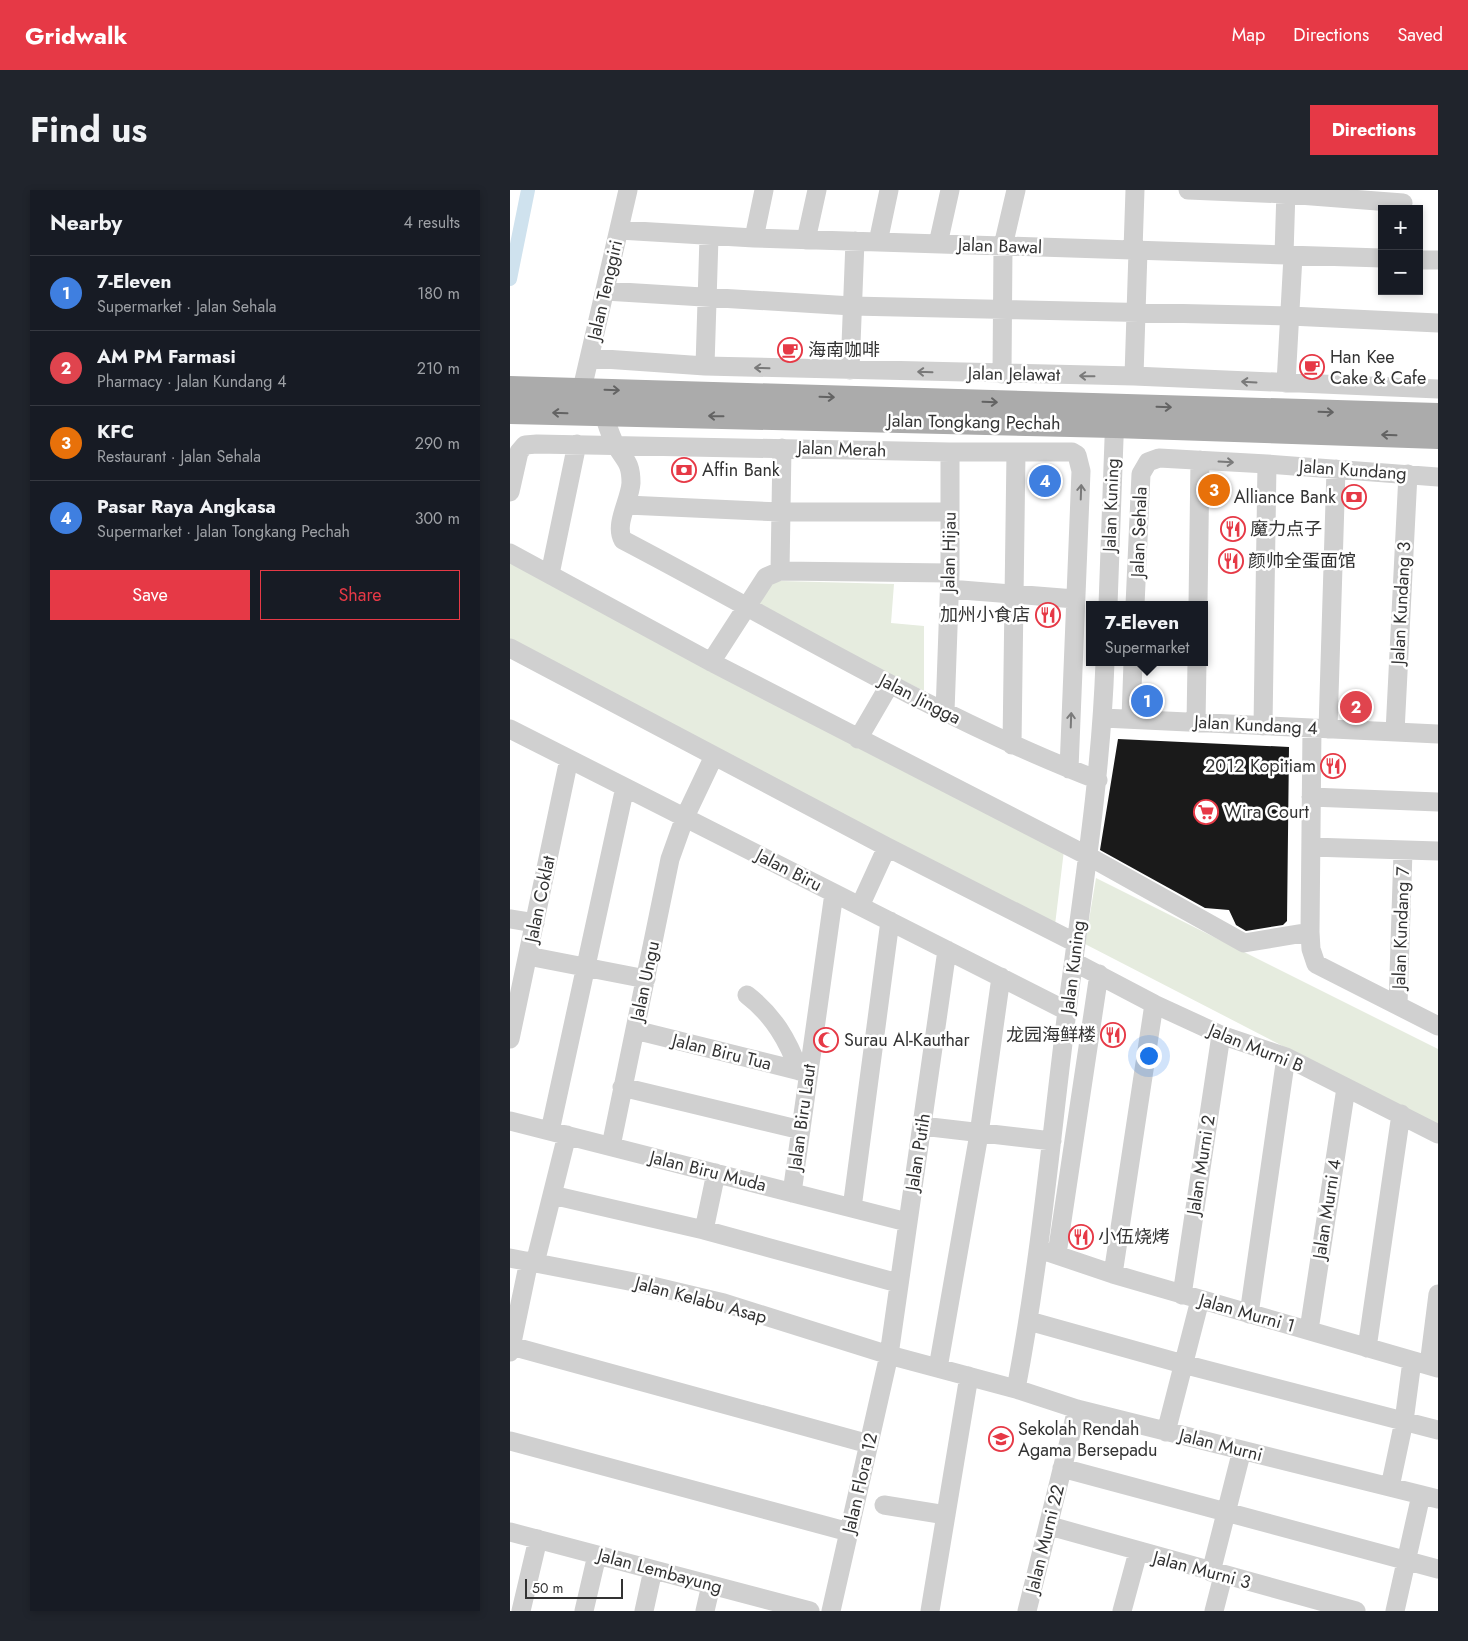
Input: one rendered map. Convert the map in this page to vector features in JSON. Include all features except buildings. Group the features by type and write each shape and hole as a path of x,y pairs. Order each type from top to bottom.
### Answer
{"main road":[{"name":"Jalan Tongkang Pechah","path":"519,388 582,389 1115,416 1438,437"},
{"name":"Jalan Tongkang Pechah","path":"519,412 604,415 1438,415"}],"street":[{"name":"Jalan Tenggiri","path":"582,389 628,190"},
{"path":"754,238 764,190"},
{"path":"806,240 817,190"},
{"path":"878,242 889,190"},
{"path":"938,244 950,190"},
{"path":"1002,374 1003,246 1016,190"},
{"path":"1134,376 1136,313 1135,190"},
{"path":"1188,190 1286,192 1403,203"},
{"path":"1286,192 1290,316 1286,383"},
{"name":"Jalan Bawal","path":"619,230 806,240 1378,258"},
{"path":"705,366 709,236"},
{"path":"850,370 855,241"},
{"path":"1423,260 1438,260"},
{"path":"605,291 707,299 852,306 1290,316 1438,323"},
{"name":"Jalan Jelawat","path":"590,358 705,366 1134,376 1438,390"},
{"name":"Jalan Jingga","path":"604,415 615,444 627,459 631,469 627,505 620,529 623,540 748,605 890,684 945,712 1012,744 1098,780"},
{"name":"Jalan Kuning","path":"1108,601 1115,416"},
{"path":"550,574 577,444"},
{"name":"Jalan Merah","path":"510,492 519,452 525,445 615,444 950,452 1072,452 1080,461 1082,471 1075,599 1070,769"},
{"path":"780,571 782,448"},
{"name":"Jalan Hijau","path":"945,712 950,581 950,452"},
{"path":"1012,744 1016,452"},
{"name":"Jalan Sehala","path":"1136,601 1141,474 1148,462 1159,458 1268,464"},
{"path":"1198,601 1200,460"},
{"path":"1263,726 1268,464"},
{"name":"Jalan Kundang","path":"1268,464 1438,476"},
{"path":"1336,469 1320,728 1311,797 1311,949 1316,964 1438,1026"},
{"name":"Jalan Kundang 3","path":"1395,732 1408,474"},
{"path":"627,505 781,512 950,512"},
{"path":"510,553 711,662 1088,856 1244,943 1310,932"},
{"path":"711,662 766,577 780,571 950,581 1014,594 1075,599"},
{"path":"510,648 887,847 1076,943"},
{"name":"Jalan Kuning","path":"1016,1389 1030,1321 1048,1252 1052,1141 1067,1011 1098,780 1106,666"},
{"path":"1130,720 1133,666"},
{"path":"1196,723 1197,666"},
{"path":"858,739 890,684"},
{"name":"Jalan Kundang 4","path":"1103,718 1438,734"},
{"name":"Jalan Biru","path":"511,734 569,759 1067,1011"},
{"name":"Jalan Ungu","path":"611,1146 670,859 685,817 714,756"},
{"name":"Jalan Coklat","path":"510,1039 569,759"},
{"path":"625,787 588,967 559,1133 552,1195 532,1262 511,1349 869,1444"},
{"path":"1311,797 1438,802"},
{"path":"860,906 887,847"},
{"path":"1311,847 1438,851"},
{"name":"Jalan Kundang 7","path":"1398,1004 1403,851"},
{"name":"Jalan Biru Laut","path":"792,1193 801,1130 804,1072 834,893"},
{"path":"510,918 535,923"},
{"path":"852,1208 890,922"},
{"name":"Jalan Putih","path":"889,1355 947,950"},
{"path":"528,956 646,979"},
{"name":"Jalan Murni B","path":"1074,962 1154,1004 1221,1035 1286,1057 1438,1134"},
{"path":"1048,1252 1099,974"},
{"path":"938,1368 979,1134 1001,977"},
{"path":"747,995 760,1005 779,1027 804,1072"},
{"path":"1113,1274 1154,1004"},
{"name":"Jalan Biru Tua","path":"635,1030 804,1072"},
{"name":"Jalan Murni 2","path":"1166,1432 1183,1364 1221,1035"},
{"path":"1249,1314 1286,1057"},
{"path":"622,1087 801,1130"},
{"name":"Jalan Murni 4","path":"1309,1330 1346,1088"},
{"path":"1367,1348 1401,1114"},
{"name":"Jalan Biru Muda","path":"510,1121 907,1222"},
{"path":"922,1126 1052,1141"},
{"path":"704,1230 716,1173"},
{"path":"552,1195 704,1230 898,1283"},
{"name":"Jalan Murni 1","path":"1048,1252 1113,1274 1426,1364"},
{"name":"Jalan Kelabu Asap","path":"510,1258 644,1284 724,1303 889,1355"},
{"path":"1390,1487 1404,1421 1426,1364 1438,1294"},
{"path":"1030,1321 1183,1364 1438,1430"},
{"name":"Jalan Murni","path":"889,1355 1016,1389 1078,1409 1430,1497"},
{"name":"Jalan Flora 12","path":"831,1611 889,1355"},
{"path":"930,1611 969,1376"},
{"name":"Jalan Murni 22","path":"1027,1611 1078,1409"},
{"path":"510,1441 849,1532"},
{"path":"1214,1611 1217,1574 1226,1513 1242,1450"},
{"path":"1062,1468 1438,1569"},
{"path":"1395,1611 1407,1561 1430,1497"},
{"path":"884,1505 946,1515"},
{"name":"Jalan Murni 3","path":"1050,1526 1217,1574 1307,1605 1356,1611"},
{"name":"Jalan Lembayung","path":"510,1532 711,1585 765,1605 810,1611"},
{"path":"521,1611 538,1539"},
{"path":"1122,1611 1138,1552"},
{"path":"584,1611 597,1555"},
{"path":"644,1611 653,1570"},
{"path":"706,1611 711,1585"}],"shaded area":[{"path":"510,561 1064,850 1055,925 510,644"},
{"path":"763,582 894,584 891,623 924,626 924,691 758,609"},
{"path":"1096,878 1438,1049 1438,1126 1085,944"}],"waterway":[{"path":"510,279 528,190"}],"place":[{"name":"海南咖啡","path":"790,350"},
{"name":"Han Kee Cake & Cafe","path":"1312,367"},
{"name":"Affin Bank","path":"684,470"},
{"name":"Pasar Raya Angkasa","path":"1045,481"},
{"name":"KFC","path":"1214,490"},
{"name":"Alliance Bank","path":"1354,497"},
{"name":"魔力点子","path":"1233,529"},
{"name":"颜帅全蛋面馆","path":"1231,561"},
{"name":"加州小食店","path":"1048,615"},
{"name":"7-Eleven","path":"1147,701"},
{"name":"AM PM Farmasi","path":"1356,707"},
{"name":"2012 Kopitiam","path":"1333,766"},
{"name":"Wira Court","path":"1206,812"},
{"name":"龙园海鲜楼","path":"1113,1035"},
{"name":"Surau Al-Kauthar","path":"826,1040"},
{"name":"小伍烧烤","path":"1081,1237"},
{"name":"Sekolah Rendah Agama Bersepadu","path":"1001,1439"}]}
